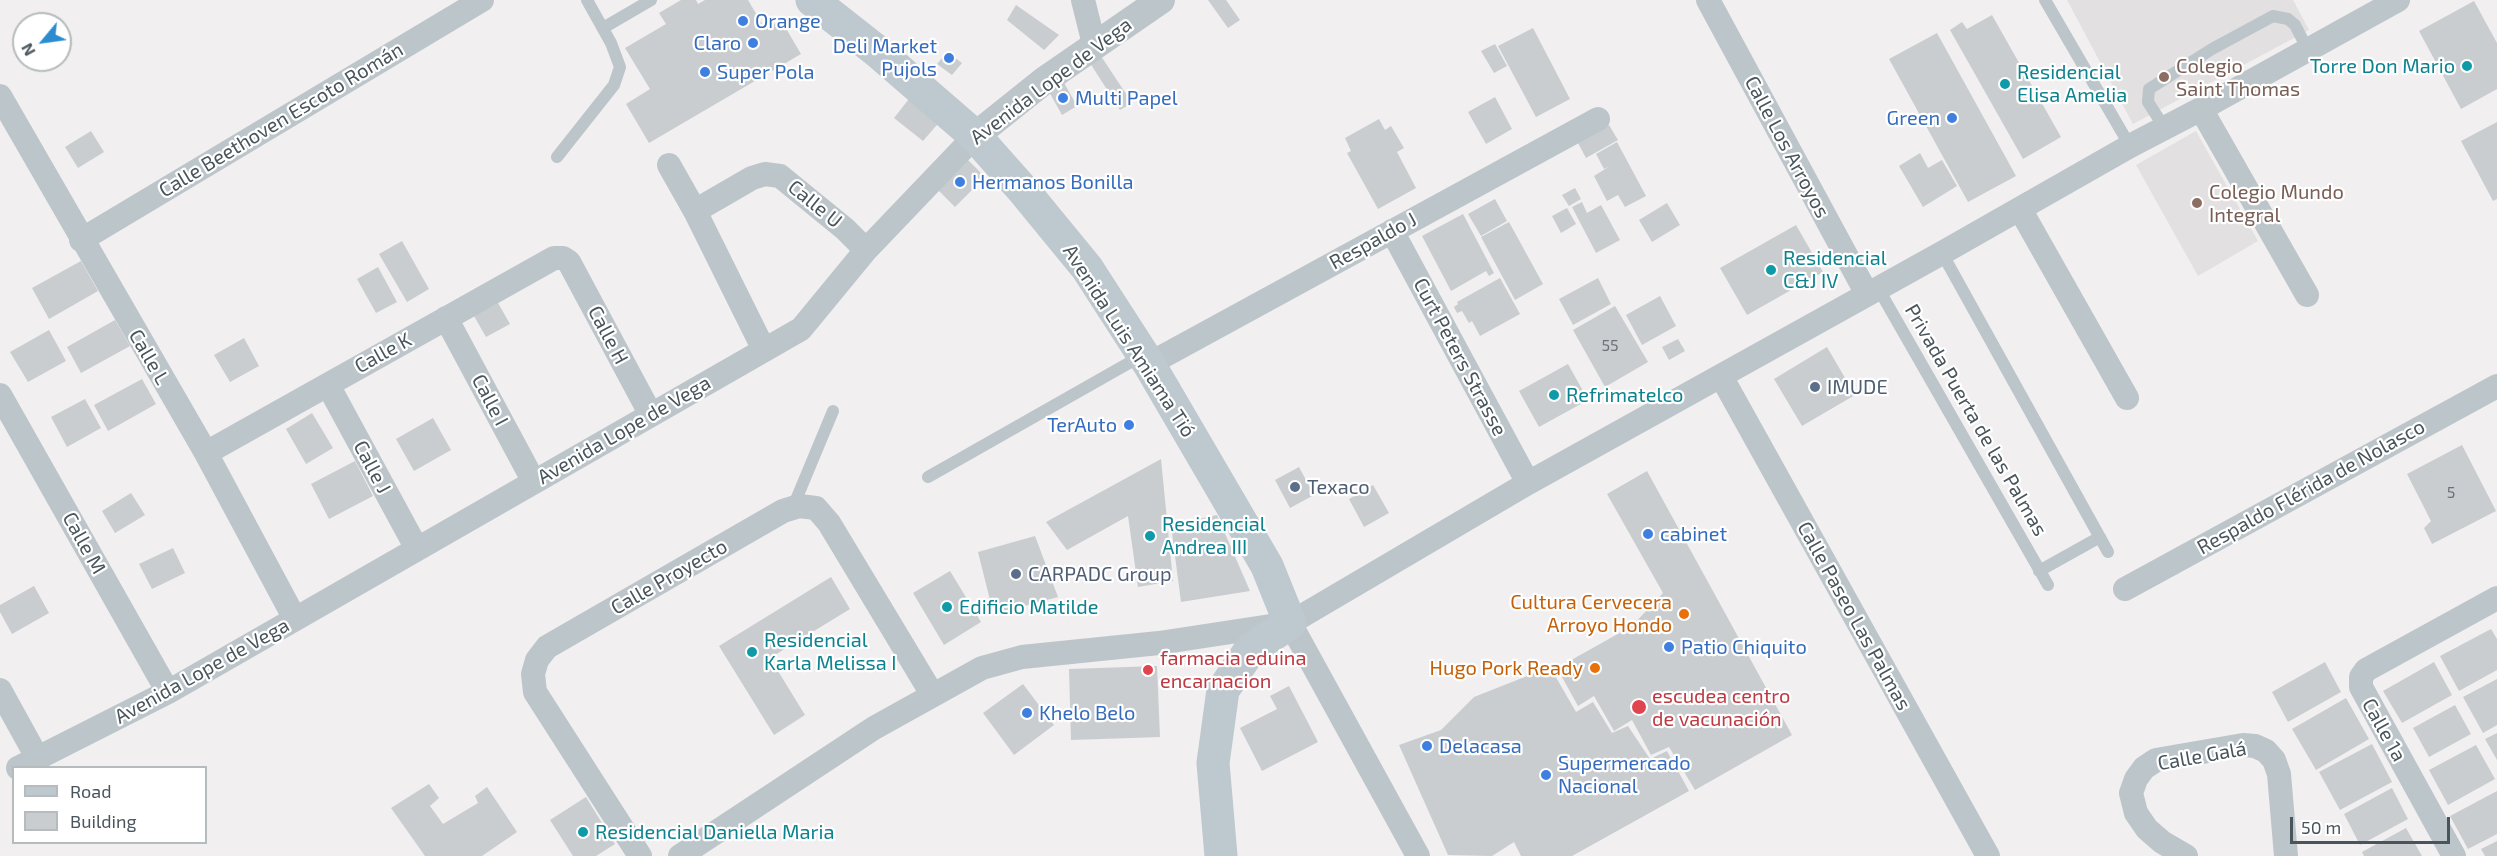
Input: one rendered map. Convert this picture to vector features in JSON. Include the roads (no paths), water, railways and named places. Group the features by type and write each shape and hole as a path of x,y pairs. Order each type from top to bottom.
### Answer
{"main road":[{"name":"Avenida Luis Amiama Tió","path":"813,0 878,52 975,136 1087,268 1146,360 1267,566 1290,623"},
{"path":"1221,856 1213,763 1223,690 1250,650 1290,623"}],"street":[{"name":"Calle Beethoven Escoto Román","path":"81,240 482,0"},
{"path":"1083,0 1094,44"},
{"name":"Avenida Lope de Vega","path":"28,763 168,692 801,329 866,250 975,136 1094,44 1161,0"},
{"name":"Calle Los Arroyos","path":"1708,0 1873,291"},
{"path":"680,856 874,728 982,668 1022,657 1159,644 1290,623 1528,483 2164,127 2201,109 2398,0"},
{"name":"Calle L","path":"0,96 81,240 206,453 295,619"},
{"path":"2201,109 2307,295"},
{"name":"Respaldo J","path":"1146,360 1392,231 1598,119"},
{"path":"669,165 764,350"},
{"name":"Calle U","path":"695,212 752,178 765,174 780,176 866,250"},
{"path":"2020,209 2127,399"},
{"name":"Curt Peters Strasse","path":"1392,231 1528,483"},
{"name":"Calle K","path":"206,453 554,258 562,258"},
{"name":"Calle H","path":"562,258 569,262 651,415"},
{"name":"Calle I","path":"446,318 534,482"},
{"name":"Calle Paseo Las Palmas","path":"1721,376 1988,856"},
{"name":"Calle J","path":"328,385 417,549"},
{"name":"Respaldo Flérida de Nolasco","path":"2125,589 2497,386"},
{"name":"Calle M","path":"0,394 168,692"},
{"path":"793,508 800,506 816,508 829,523 932,694"},
{"name":"Calle Proyecto","path":"640,856 535,693 533,674 537,660 547,647 783,511 793,508"},
{"name":"Calle 1a","path":"2454,856 2361,687 2361,677 2366,670 2497,598"},
{"path":"1290,623 1418,856"},
{"path":"0,690 28,763"},
{"name":"Calle Galá","path":"2186,856 2154,836 2136,813 2131,793 2136,779 2144,768 2156,760 2243,745 2255,746 2266,751 2274,760 2279,774 2286,856"}],"lane":[{"path":"557,157 614,85 620,67 611,43 587,0"},
{"path":"603,28 651,0"},
{"path":"2045,0 2130,146"},
{"path":"2164,127 2148,102 2149,89 2212,49 2273,16 2288,19 2295,25 2308,50"},
{"path":"1942,253 2108,552"},
{"name":"Privada Puerta de las Palmas","path":"1873,291 2048,585"},
{"path":"928,477 1146,360"},
{"path":"793,508 833,411"},
{"path":"2039,571 2100,537"}],"place":[{"name":"Orange","path":"743,21"},
{"name":"Claro","path":"753,43"},
{"name":"Deli Market Pujols","path":"949,58"},
{"name":"Torre Don Mario","path":"2467,66"},
{"name":"Super Pola","path":"705,72"},
{"name":"Colegio Saint Thomas","path":"2164,77"},
{"name":"Residencial Elisa Amelia","path":"2005,84"},
{"name":"Multi Papel","path":"1063,98"},
{"name":"Green","path":"1952,118"},
{"name":"Hermanos Bonilla","path":"960,182"},
{"name":"Colegio Mundo Integral","path":"2197,203"},
{"name":"Residencial C&J IV","path":"1771,270"},
{"name":"IMUDE","path":"1815,387"},
{"name":"Refrimatelco","path":"1554,395"},
{"name":"TerAuto","path":"1129,425"},
{"name":"Texaco","path":"1295,487"},
{"name":"cabinet","path":"1648,534"},
{"name":"Residencial Andrea III","path":"1150,536"},
{"name":"CARPADC Group","path":"1016,574"},
{"name":"Edificio Matilde","path":"947,607"},
{"name":"Cultura Cervecera Arroyo Hondo","path":"1684,614"},
{"name":"Patio Chiquito","path":"1669,647"},
{"name":"Residencial Karla Melissa I","path":"752,652"},
{"name":"Hugo Pork Ready","path":"1595,668"},
{"name":"farmacia eduina encarnacion","path":"1148,670"},
{"name":"escudea centro de vacunación","path":"1639,707"},
{"name":"Khelo Belo","path":"1027,713"},
{"name":"Delacasa","path":"1427,746"},
{"name":"Supermercado Nacional","path":"1546,775"},
{"name":"Residencial Daniella Maria","path":"583,832"}]}
